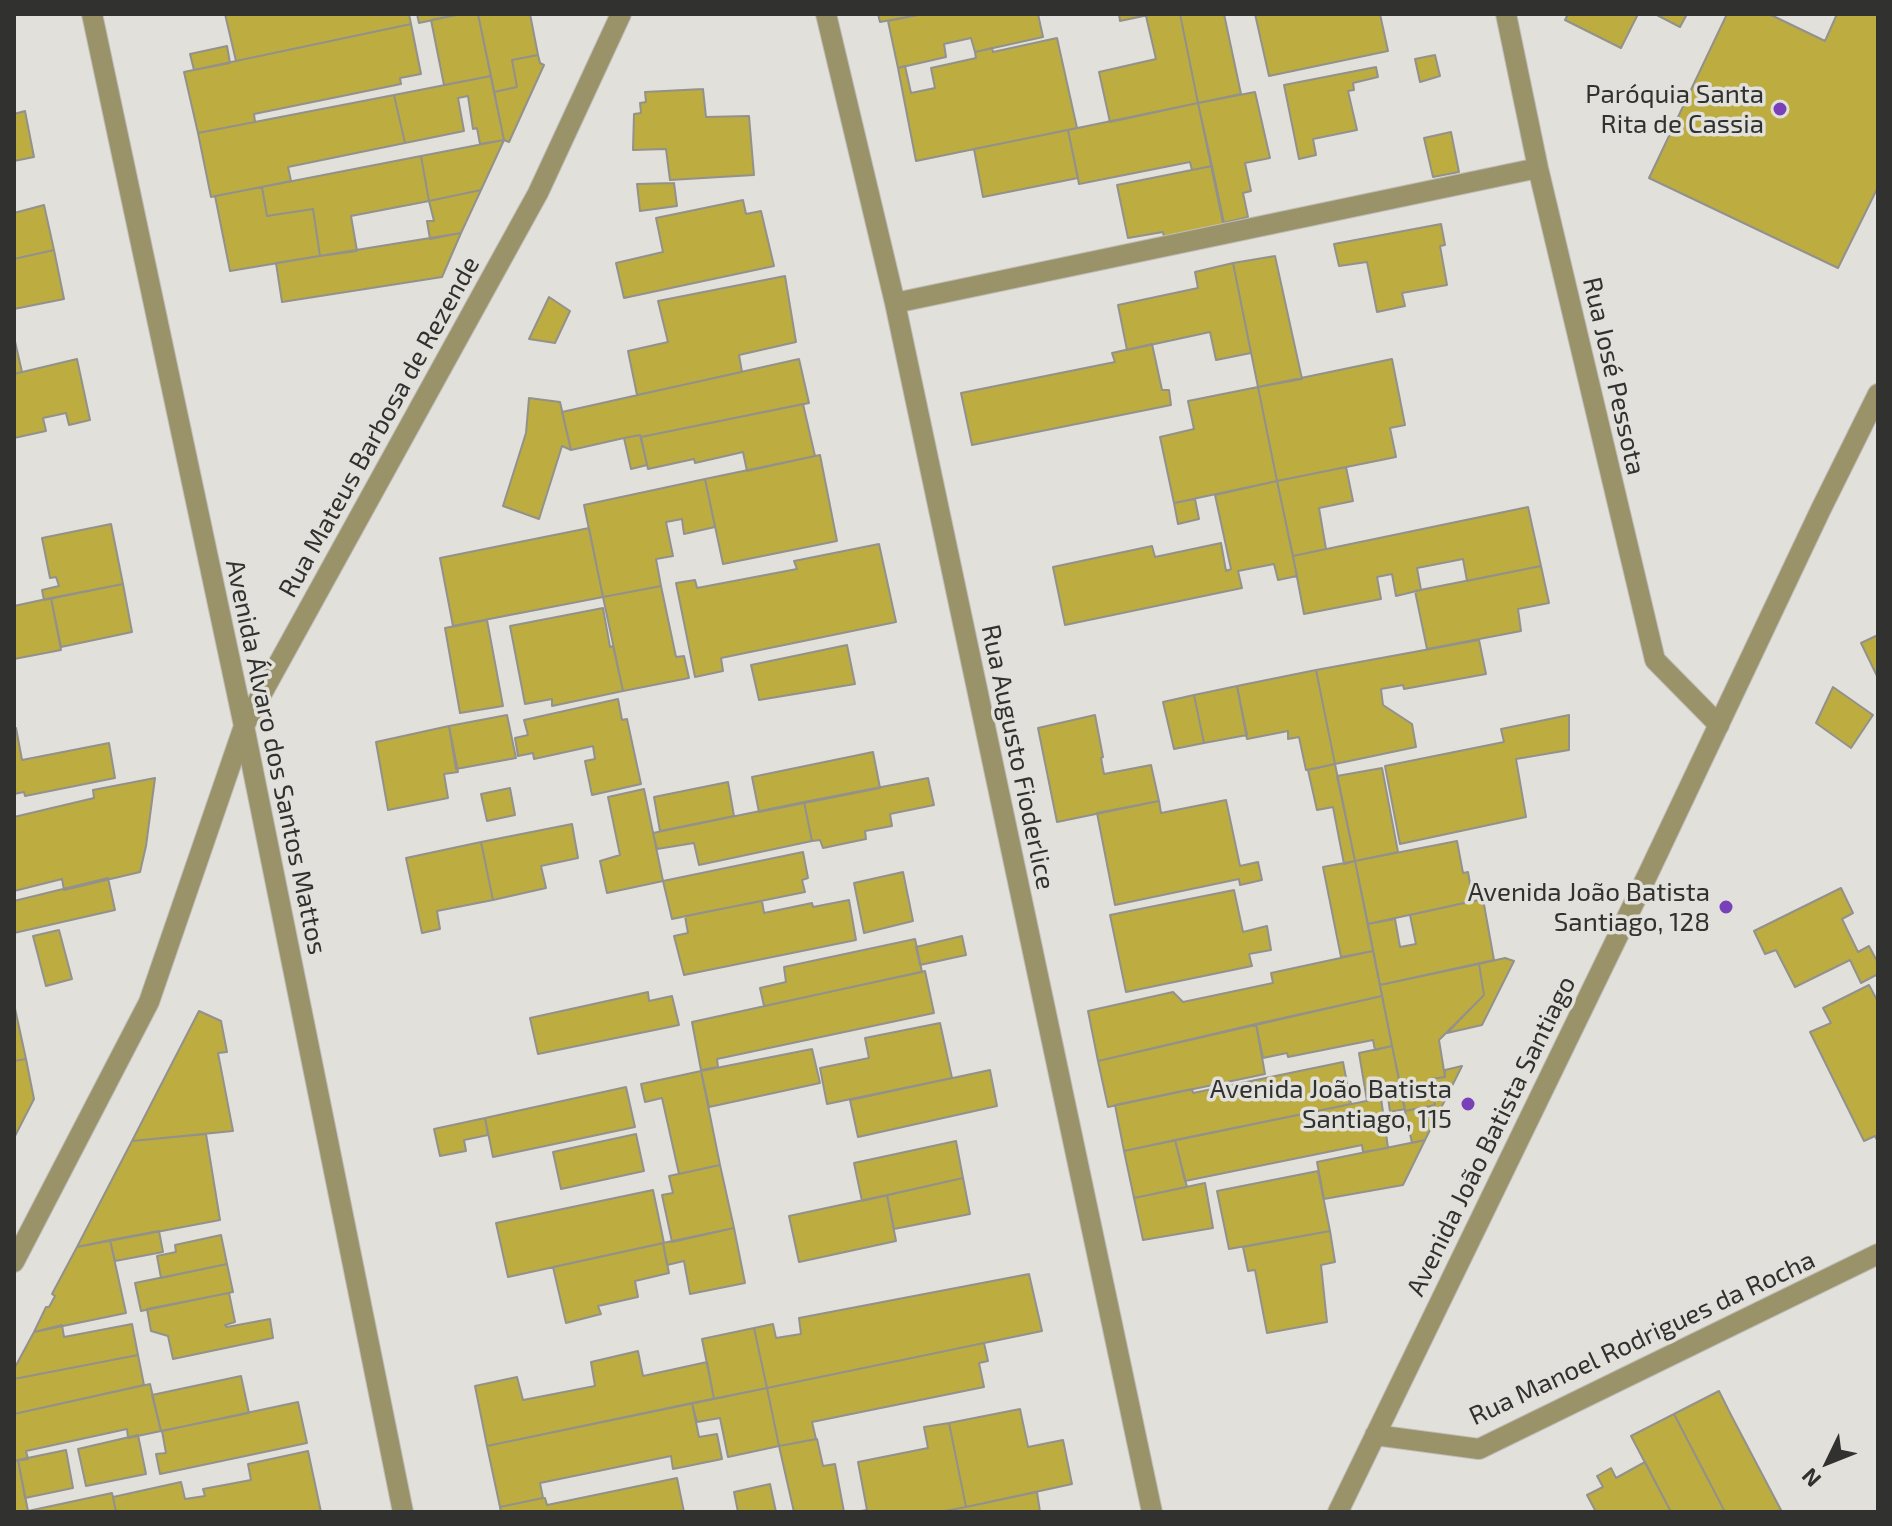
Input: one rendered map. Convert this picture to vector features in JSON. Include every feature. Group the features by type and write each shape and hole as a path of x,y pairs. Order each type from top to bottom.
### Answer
{"street":[{"name":"Avenida Álvaro dos Santos Mattos","path":"92,14 244,726 403,1512"},
{"name":"Rua Mateus Barbosa de Rezende","path":"14,1262 149,1002 244,726 538,193 621,14"},
{"name":"Rua Augusto Fioderlice","path":"826,14 895,303 1152,1512"},
{"name":"Rua José Pessota","path":"1506,14 1538,168 1655,660 1719,725"},
{"path":"895,303 1538,168"},
{"name":"Avenida João Batista Santiago","path":"1338,1512 1821,509 1876,403"},
{"name":"Rua Manoel Rodrigues da Rocha","path":"1375,1435 1479,1449 1878,1254"}],"building":[{"path":"225,14 409,14 411,24 236,61"},
{"path":"417,14 461,14 419,23"},
{"path":"478,14 491,76 444,85 431,20"},
{"path":"478,14 530,14 538,55 512,60 517,87 494,92"},
{"path":"878,14 923,14 880,22"},
{"path":"923,14 1038,14 1043,37 975,52 971,38 944,44 946,57 898,68 888,21"},
{"path":"1119,14 1153,14 1120,21"},
{"path":"1180,14 1198,103 1110,122 1099,72 1156,59 1146,16"},
{"path":"1180,14 1224,14 1241,94 1198,103"},
{"path":"1255,14 1380,14 1388,51 1269,76"},
{"path":"1568,14 1638,14 1621,48 1565,20"},
{"path":"1655,14 1687,14 1680,27"},
{"name":"Paróquia Santa Rita de Cassia","path":"1727,14 1769,14 1825,41 1837,14 1878,14 1878,187 1838,268 1649,178"},
{"path":"411,24 421,74 400,78 401,84 254,114 255,122 198,133 184,72"},
{"path":"1057,38 1077,128 916,161 898,68 905,66 911,93 935,88 931,68 976,58 975,52 992,48 993,52"},
{"path":"227,46 230,63 194,70 190,54"},
{"path":"538,55 540,63 544,65 509,142 504,140 494,92 517,87 512,60"},
{"path":"1435,55 1440,76 1420,82 1415,59"},
{"path":"1376,67 1378,77 1353,83 1354,90 1348,91 1357,130 1313,139 1316,155 1299,159 1284,85"},
{"path":"491,76 504,140 480,144 477,128 473,129 468,96 458,98 464,131 405,143 394,95"},
{"path":"703,89 706,117 749,116 754,175 670,180 666,149 633,150 634,114 641,113 640,103 646,102 645,92"},
{"path":"1255,92 1270,158 1245,163 1251,191 1243,193 1248,217 1223,223 1198,103"},
{"path":"394,95 405,143 288,167 291,181 211,197 198,133"},
{"path":"1198,103 1212,166 1192,170 1190,162 1079,184 1068,130"},
{"path":"25,111 34,157 14,161 14,114"},
{"path":"1068,130 1078,178 983,197 974,149"},
{"path":"1451,132 1459,172 1433,177 1424,138"},
{"path":"504,140 481,190 429,201 421,156"},
{"path":"421,156 429,201 351,216 357,251 320,256 313,209 267,216 262,187"},
{"path":"1212,166 1225,228 1165,242 1163,232 1128,238 1117,185"},
{"path":"674,183 677,206 640,211 637,184"},
{"path":"262,187 267,216 313,209 320,256 230,271 215,196"},
{"path":"481,190 461,233 430,239 427,221 434,221 429,201"},
{"path":"743,200 746,214 761,211 774,266 624,298 616,263 663,252 656,218"},
{"path":"44,205 54,250 14,259 14,213"},
{"path":"1441,224 1445,245 1440,246 1447,285 1402,293 1405,306 1377,312 1367,262 1339,266 1334,244"},
{"path":"461,233 442,277 282,302 276,263"},
{"path":"54,250 64,299 14,309 14,259"},
{"path":"1275,256 1302,379 1258,387 1233,263"},
{"path":"1233,263 1251,353 1216,360 1210,332 1127,350 1118,305 1198,288 1195,272"},
{"path":"785,276 796,342 739,355 742,372 637,395 628,351 668,342 658,301"},
{"path":"549,297 570,311 555,343 529,339"},
{"path":"14,337 22,372 14,374"},
{"path":"1152,344 1162,390 1169,390 1171,405 972,445 961,393 1115,362 1112,353"},
{"path":"77,359 90,420 69,425 66,413 43,418 46,431 14,438 14,374"},
{"path":"799,359 809,403 571,450 562,412"},
{"path":"1392,359 1405,425 1390,428 1396,457 1277,481 1258,387"},
{"path":"1258,387 1277,481 1174,503 1160,437 1194,429 1188,401"},
{"path":"529,398 560,402 571,450 562,446 539,519 503,506 526,433"},
{"path":"803,404 815,456 747,471 743,452 648,469 641,437"},
{"path":"640,435 647,465 631,469 624,438"},
{"path":"820,455 837,541 723,564 705,479"},
{"path":"1346,467 1353,501 1319,508 1326,549 1293,556 1277,481"},
{"path":"705,479 715,527 684,534 682,519 666,522 673,556 656,559 661,586 603,597 584,505"},
{"path":"1277,481 1297,576 1278,580 1274,564 1238,571 1242,588 1065,625 1053,567 1152,546 1155,557 1221,543 1226,571 1231,569 1215,495"},
{"path":"1195,499 1199,519 1178,524 1174,503"},
{"path":"1528,507 1541,566 1467,581 1463,559 1417,568 1421,590 1396,596 1392,574 1377,577 1381,599 1304,614 1293,556"},
{"path":"111,524 123,584 44,600 42,590 59,586 56,577 50,578 42,538"},
{"path":"589,528 603,597 453,626 440,558"},
{"path":"879,544 896,622 721,658 723,671 695,677 676,583 695,580 697,588 797,569 794,561"},
{"path":"1541,566 1549,603 1518,609 1521,631 1427,649 1415,591"},
{"path":"123,584 132,632 61,647 51,598"},
{"path":"661,586 676,657 684,656 689,678 623,691 603,597"},
{"path":"51,598 61,650 14,659 14,606"},
{"path":"603,608 623,691 552,706 552,699 525,704 510,626"},
{"path":"487,620 503,706 460,713 445,628"},
{"path":"1878,635 1878,678 1861,643"},
{"path":"1479,640 1486,674 1404,689 1403,685 1381,689 1383,705 1412,724 1416,747 1335,764 1316,670"},
{"path":"847,645 855,684 759,700 751,665"},
{"path":"1316,670 1335,764 1306,770 1299,737 1288,739 1288,731 1247,739 1237,686"},
{"path":"1237,686 1247,735 1204,743 1194,695"},
{"path":"1833,687 1873,715 1851,748 1816,723"},
{"path":"1194,695 1204,743 1174,749 1163,702"},
{"path":"618,699 622,720 627,719 641,784 592,795 585,761 595,759 593,746 534,759 533,753 518,756 515,738 528,735 524,720"},
{"path":"507,715 516,758 456,769 449,726"},
{"path":"1095,715 1104,774 1151,765 1159,801 1057,822 1038,728"},
{"path":"1569,715 1569,750 1516,759 1526,817 1400,844 1385,766 1504,742 1501,729"},
{"path":"449,726 458,772 444,774 448,798 388,810 376,742"},
{"path":"16,728 22,760 109,743 115,778 25,796 24,792 14,794"},
{"path":"873,752 880,788 759,812 752,777"},
{"path":"1335,764 1355,861 1344,864 1333,807 1317,810 1308,770"},
{"path":"1382,768 1398,852 1355,861 1337,776"},
{"path":"155,778 140,872 64,890 62,879 14,891 14,817 94,798 93,790"},
{"path":"928,778 934,805 890,814 892,826 865,831 866,839 823,848 820,840 812,841 804,802"},
{"path":"728,782 734,816 660,831 654,797"},
{"path":"510,788 515,815 487,821 481,794"},
{"path":"644,789 663,881 607,893 600,861 620,855 608,797"},
{"path":"1226,800 1240,866 1258,862 1262,880 1240,885 1239,879 1115,905 1097,813 1159,801 1161,813"},
{"path":"804,802 812,841 699,865 694,843 657,849 653,833"},
{"path":"572,824 578,858 541,866 546,888 493,900 481,842"},
{"path":"1457,841 1463,873 1468,872 1473,901 1368,924 1355,861"},
{"path":"481,842 493,900 437,911 440,929 422,933 406,858"},
{"path":"803,852 808,878 802,880 805,892 672,919 663,881"},
{"path":"1355,861 1373,951 1341,957 1323,867"},
{"path":"903,872 913,921 864,933 854,883"},
{"path":"108,878 115,910 14,933 14,901"},
{"path":"1841,888 1853,913 1842,919 1858,952 1869,946 1878,963 1878,974 1861,983 1850,960 1795,987 1776,950 1765,954 1754,931"},
{"path":"1234,890 1243,932 1267,926 1271,950 1249,954 1252,966 1126,992 1110,915"},
{"path":"1483,899 1494,960 1380,985 1368,924 1395,919 1400,947 1416,944 1410,915"},
{"path":"849,900 856,940 684,975 674,936 688,933 685,916 762,901 764,913 812,903 813,907"},
{"path":"59,930 72,979 46,986 33,936"},
{"path":"962,936 966,955 920,965 916,947"},
{"path":"915,939 922,972 764,1006 760,988 786,982 784,967"},
{"path":"1373,951 1382,996 1098,1061 1088,1011 1173,992 1183,1002 1273,983 1271,973"},
{"path":"1505,958 1514,961 1482,1025 1447,1033 1484,995 1479,964"},
{"path":"1479,964 1484,995 1439,1040 1445,1077 1430,1079 1435,1105 1405,1111 1380,985"},
{"path":"925,971 934,1013 717,1059 718,1067 701,1070 692,1022"},
{"path":"1869,985 1878,999 1878,1142 1875,1136 1864,1141 1810,1032 1831,1023 1823,1008"},
{"path":"648,992 649,1001 672,996 679,1025 538,1054 530,1018"},
{"path":"1382,996 1392,1046 1375,1050 1373,1040 1288,1057 1287,1053 1263,1058 1256,1024"},
{"path":"14,1004 26,1059 14,1061"},
{"path":"199,1011 221,1021 227,1052 218,1053 233,1131 132,1141"},
{"path":"940,1023 952,1078 827,1104 820,1068 869,1058 865,1038"},
{"path":"1256,1024 1265,1074 1108,1107 1098,1061"},
{"path":"1392,1046 1402,1093 1367,1101 1359,1053"},
{"path":"812,1049 820,1083 709,1107 701,1071"},
{"path":"26,1059 34,1099 14,1138 14,1061"},
{"path":"1343,1062 1351,1104 1124,1151 1115,1105 1192,1089 1193,1093"},
{"path":"1462,1066 1425,1140 1412,1143 1405,1111 1435,1105 1430,1079 1445,1077 1445,1070"},
{"path":"990,1070 997,1106 858,1137 850,1100"},
{"path":"701,1071 720,1165 679,1174 662,1098 645,1102 641,1084"},
{"path":"626,1087 635,1127 493,1157 485,1118"},
{"path":"1402,1093 1405,1109 1390,1112 1388,1097"},
{"path":"1381,1098 1388,1148 1363,1152 1362,1145 1185,1181 1175,1140"},
{"path":"485,1118 488,1135 464,1140 466,1151 440,1156 434,1129"},
{"path":"206,1134 220,1220 77,1247 132,1141"},
{"path":"636,1134 644,1171 561,1189 553,1152"},
{"path":"1175,1140 1187,1187 1134,1198 1124,1151"},
{"path":"1425,1140 1403,1185 1324,1199 1317,1162"},
{"path":"956,1141 963,1178 862,1201 854,1163"},
{"path":"720,1165 734,1228 672,1242 662,1195 673,1193 669,1176"},
{"path":"1318,1171 1330,1231 1229,1249 1217,1191"},
{"path":"963,1178 970,1214 894,1229 887,1195"},
{"path":"1205,1183 1213,1228 1143,1240 1134,1198"},
{"path":"653,1190 664,1243 508,1277 496,1223"},
{"path":"887,1195 896,1241 799,1262 789,1216"},
{"path":"734,1228 745,1283 690,1294 684,1261 667,1265 663,1243"},
{"path":"159,1231 163,1252 115,1261 110,1240"},
{"path":"1330,1231 1335,1262 1321,1265 1327,1322 1267,1333 1255,1270 1248,1271 1243,1247"},
{"path":"221,1235 227,1264 161,1278 157,1256 176,1252 175,1245"},
{"path":"110,1240 126,1313 34,1332 55,1296 52,1294 77,1247"},
{"path":"663,1243 669,1273 635,1281 638,1297 598,1306 601,1314 566,1323 553,1267"},
{"path":"227,1264 233,1292 141,1311 135,1283"},
{"path":"1029,1274 1042,1331 767,1388 754,1328 773,1324 776,1338 801,1334 799,1318"},
{"path":"229,1293 235,1322 225,1325 270,1319 273,1338 173,1359 168,1336 151,1331 147,1309"},
{"path":"132,1324 138,1355 14,1379 14,1369 34,1332 62,1325 64,1337"},
{"path":"754,1328 767,1388 714,1399 702,1339"},
{"path":"984,1343 988,1361 979,1363 984,1387 812,1422 816,1439 779,1446 767,1388"},
{"path":"638,1351 643,1376 707,1362 714,1399 487,1446 475,1386 517,1377 523,1400 595,1386 591,1362"},
{"path":"138,1355 144,1385 14,1414 14,1379"},
{"path":"241,1376 249,1413 161,1431 152,1395"},
{"path":"150,1384 161,1431 128,1438 127,1429 26,1451 28,1459 14,1461 14,1414"},
{"path":"767,1388 779,1446 728,1457 720,1418 697,1422 692,1403"},
{"path":"1719,1391 1782,1512 1725,1512 1674,1414"},
{"path":"298,1402 307,1443 160,1474 156,1454 166,1453 162,1431"},
{"path":"692,1403 699,1437 717,1434 722,1459 673,1469 671,1456 540,1483 543,1498 500,1507 487,1446"},
{"path":"1020,1409 1028,1447 1063,1440 1072,1484 966,1507 949,1423"},
{"path":"1674,1414 1725,1512 1671,1512 1631,1436"},
{"path":"949,1423 966,1507 940,1512 855,1512 867,1510 858,1462 928,1448 924,1427"},
{"path":"138,1435 146,1474 86,1486 78,1449"},
{"path":"817,1439 823,1466 835,1464 844,1512 794,1512 779,1446"},
{"path":"66,1450 73,1488 25,1498 18,1460"},
{"path":"308,1451 321,1512 116,1512 113,1497 181,1482 185,1499 205,1496 203,1489 251,1480 248,1464"},
{"path":"18,1460 29,1512 14,1512 14,1461"},
{"path":"1645,1462 1671,1512 1596,1512 1587,1495 1603,1487 1597,1476 1611,1468 1616,1478"},
{"path":"677,1478 684,1512 501,1512 500,1507 543,1498 547,1505"},
{"path":"770,1484 776,1512 738,1512 734,1492"},
{"path":"1037,1492 1040,1512 940,1512 966,1507"},
{"path":"112,1493 116,1512 28,1511"}],"place":[{"name":"Paróquia Santa Rita de Cassia","path":"1780,109"},
{"name":"Avenida João Batista Santiago, 128","path":"1726,907"},
{"name":"Avenida João Batista Santiago, 115","path":"1468,1104"}]}
